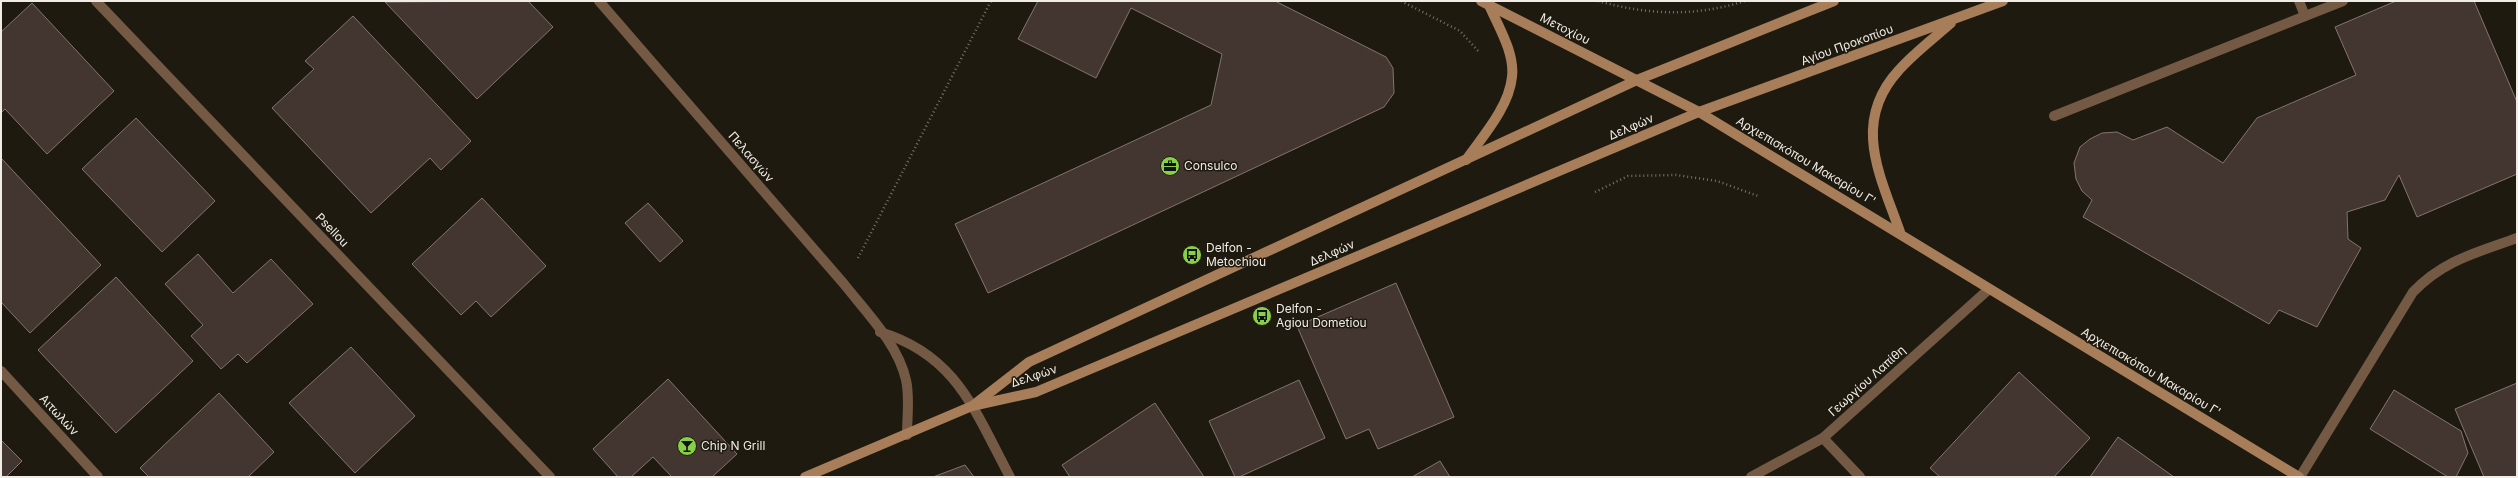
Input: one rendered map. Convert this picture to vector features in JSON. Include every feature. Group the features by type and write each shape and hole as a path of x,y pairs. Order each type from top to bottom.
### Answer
{"street":[{"name":"Psellou","path":"96,1 550,477"},
{"name":"Πελασγών","path":"599,1 844,284 880,332 895,354 906,381 907,435"},
{"path":"1637,80 1834,1"},
{"name":"Αγίου Προκοπίου","path":"1699,112 1955,20 2003,1"},
{"path":"2299,1 2305,16"},
{"path":"2054,116 2343,1"},
{"path":"1466,160 1494,119 1510,88 1512,76 1506,44 1485,3"},
{"name":"Μετοχίου","path":"1485,3 1699,112"},
{"path":"1900,232 1874,160 1871,134 1874,111 1883,90 1899,70 1955,20"},
{"name":"Δελφών","path":"972,406 1029,362 1637,80"},
{"name":"Δελφών","path":"806,477 972,406 1036,392 1699,112"},
{"name":"Αρχιεπισκόπου Μακαρίου Γ'","path":"1699,112 1900,232 1989,289 2300,477"},
{"path":"2300,477 2413,292 2427,278 2449,263 2517,238"},
{"name":"Γεωργίου Λαπίθη","path":"1751,477 1823,438 1989,289"},
{"path":"880,332 905,339 921,349 963,389 1010,477"},
{"name":"Αιτωλών","path":"1,371 98,477"},
{"path":"1823,438 1860,477"}],"path":[{"path":"844,284 991,1"},
{"path":"1401,1 1460,31 1483,56"},
{"path":"1598,1 1626,9 1672,14 1718,10 1745,1"},
{"path":"1595,192 1628,176 1676,175 1717,181 1758,196"}],"building":[{"path":"528,1 553,27 477,99 385,2"},
{"name":"Consulco","path":"1038,1 1275,1 1386,57 1393,68 1394,93 1384,107 988,293 955,224 1211,105 1222,54 1131,8 1096,78 1018,39"},
{"path":"2396,1 2474,1 2517,102 2517,174 2417,217 2399,175 2385,200 2347,212 2348,239 2361,248 2317,327 2279,310 2269,324 2083,217 2092,200 2082,191 2076,179 2074,163 2080,147 2090,139 2102,133 2117,132 2133,140 2167,127 2223,163 2257,118 2356,75 2335,27"},
{"path":"32,3 114,91 47,154 5,109 1,113 1,32"},
{"path":"353,16 471,141 441,170 430,158 371,213 272,108 314,69 305,61"},
{"path":"136,118 215,201 162,252 82,169"},
{"path":"1,158 101,265 30,333 1,302"},
{"path":"482,198 546,266 491,317 476,301 461,315 412,264"},
{"path":"648,203 683,241 660,262 625,223"},
{"path":"198,254 233,293 271,259 313,304 247,363 238,354 221,369 191,336 203,325 165,284"},
{"path":"116,277 193,361 116,433 38,350"},
{"path":"1396,283 1454,417 1378,449 1369,429 1346,439 1297,326"},
{"path":"351,347 415,416 355,473 289,403"},
{"path":"2019,372 2090,438 2054,477 1940,477 1930,468"},
{"path":"668,379 737,454 712,477 672,477 653,457 631,477 618,477 593,449"},
{"path":"1299,380 1325,438 1239,477 1235,477 1209,421"},
{"path":"2517,383 2517,477 2484,477 2455,409"},
{"path":"2394,390 2461,431 2468,453 2456,477 2448,477 2370,429"},
{"path":"219,393 274,452 248,477 149,477 140,468"},
{"path":"1155,403 1204,477 1070,477 1062,465"},
{"path":"2118,437 2174,477 2090,477"},
{"path":"1,440 22,461 6,477 1,477"},
{"path":"1440,461 1450,477 1412,477"},
{"path":"965,465 974,477 933,477"}],"place":[{"name":"Consulco","path":"1170,166"},
{"name":"Delfon - Metochiou","path":"1192,255"},
{"name":"Delfon - Agiou Dometiou","path":"1262,316"},
{"name":"Chip N Grill","path":"687,446"}]}
